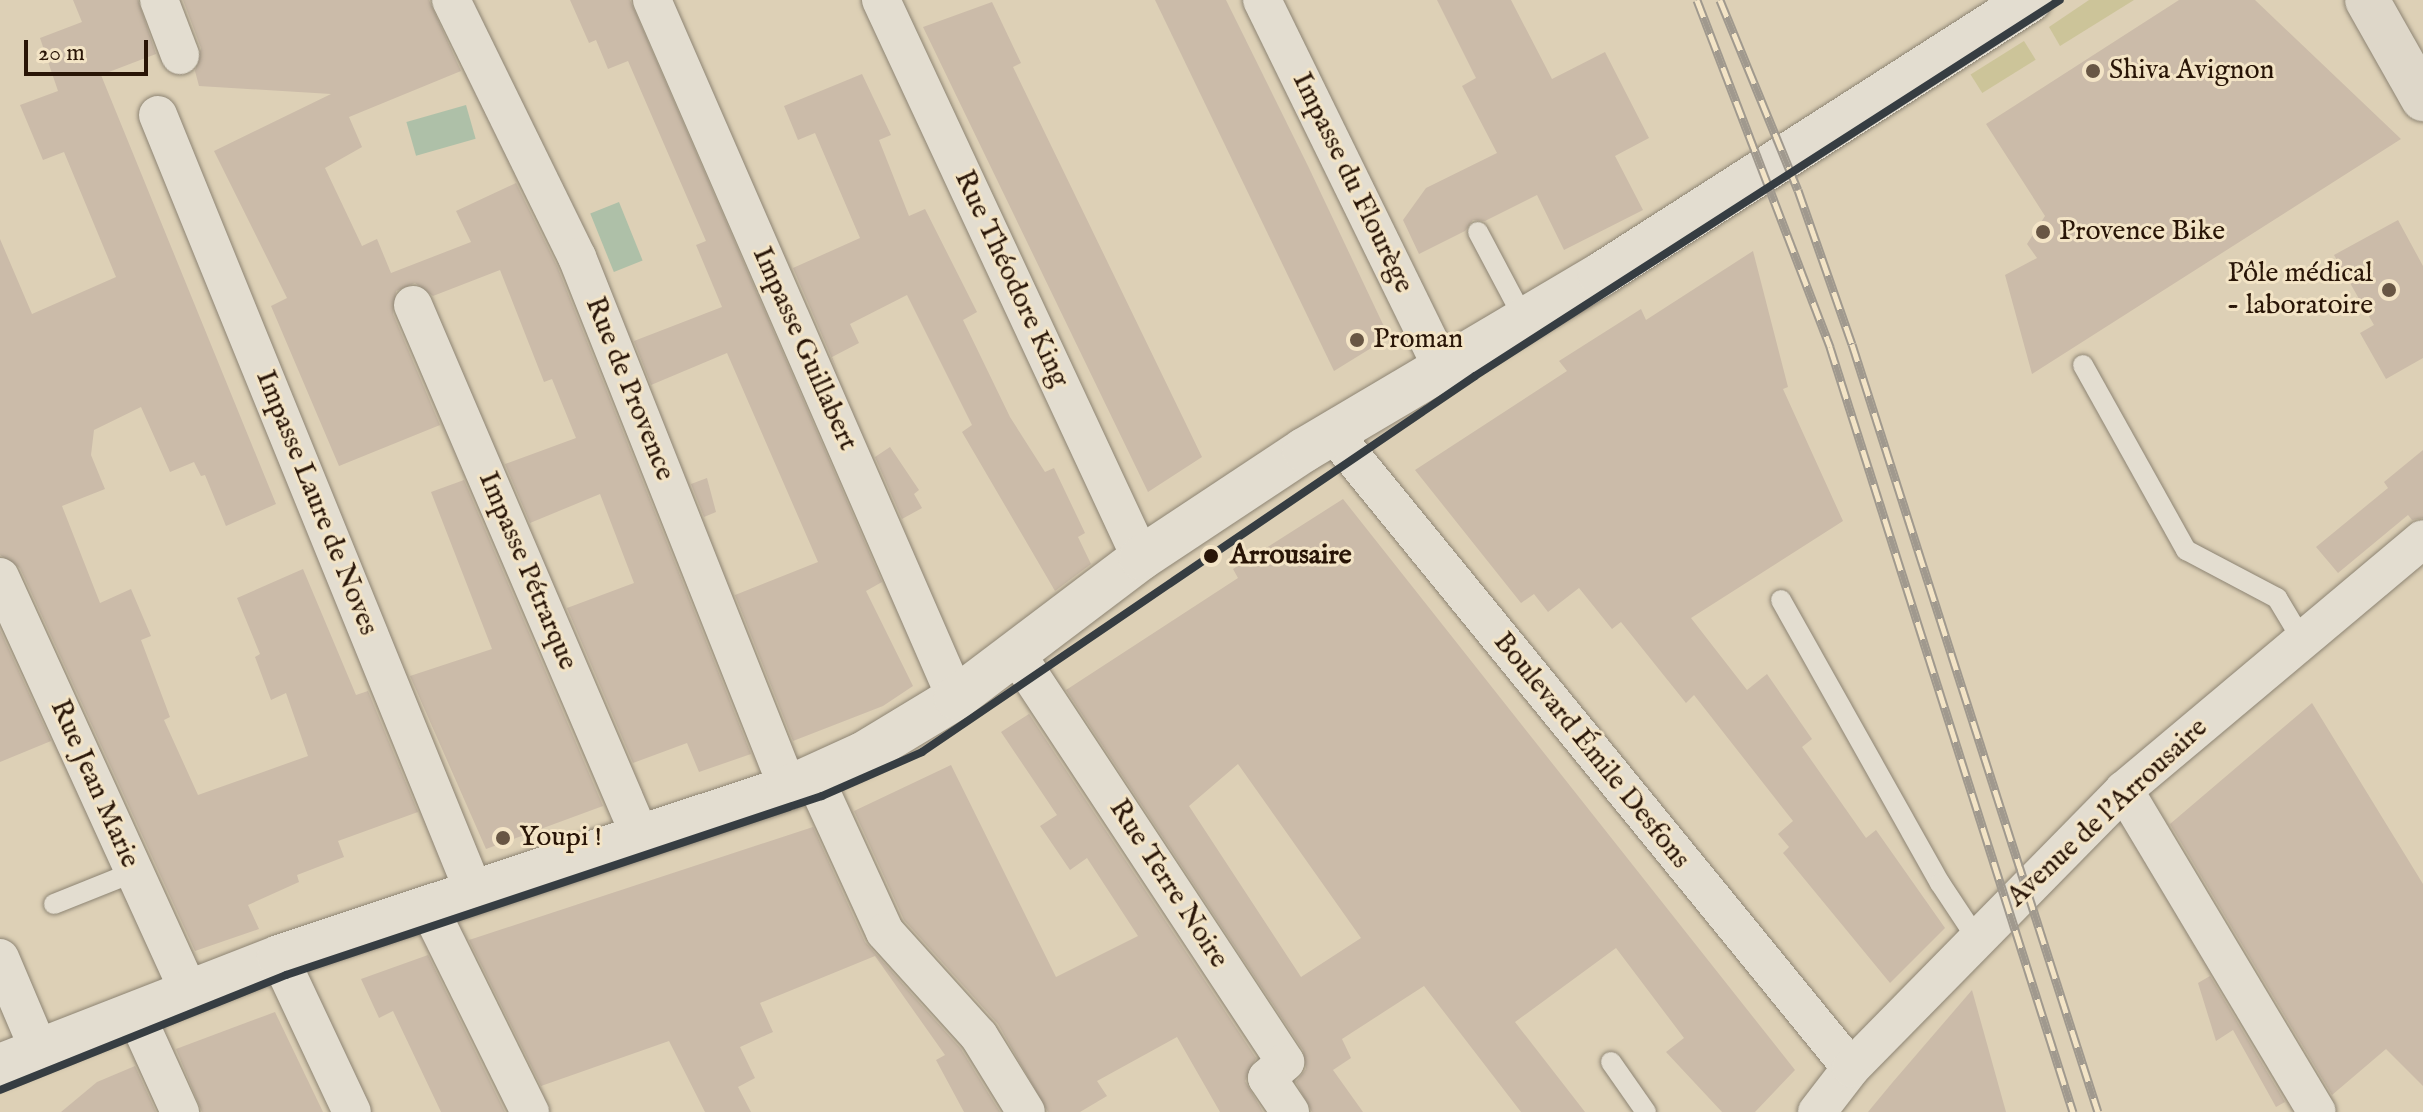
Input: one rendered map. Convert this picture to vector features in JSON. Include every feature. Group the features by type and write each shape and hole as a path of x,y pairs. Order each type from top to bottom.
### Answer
{"main road":[{"path":"2367,0 2423,99"},
{"path":"2397,0 2423,37"}],"street":[{"path":"159,0 180,55"},
{"name":"Rue de Provence","path":"451,0 577,257 801,783 885,932 979,1036 1026,1112"},
{"name":"Impasse Guillabert","path":"652,0 956,698"},
{"name":"Rue Théodore King","path":"881,0 1141,558"},
{"name":"Impasse du Flourège","path":"1262,0 1441,366"},
{"path":"0,958 20,1058 279,957 801,783 863,754 956,698 1141,558 1333,433 1523,317 1600,275 2030,0"},
{"name":"Impasse Laure de Noves","path":"158,115 474,892"},
{"name":"Impasse Pétrarque","path":"413,305 641,838"},
{"name":"Boulevard Émile Desfons","path":"1333,433 1851,1068"},
{"name":"Avenue de l'Arrousaire","path":"1817,1112 1851,1068 2124,790 2301,638 2423,539"},
{"name":"Rue Jean Marie","path":"0,577 189,991"},
{"name":"Rue Terre Noire","path":"1015,652 1285,1062 1267,1078 1290,1112"},
{"path":"2124,790 2317,1112"},
{"path":"429,908 530,1112"},
{"path":"279,957 352,1112"},
{"path":"135,1013 180,1112"}],"lane":[{"path":"1478,232 1523,317"},
{"path":"2083,365 2186,550 2277,598 2301,638"},
{"path":"1781,600 1940,883 1977,939"},
{"path":"54,904 134,872"},
{"path":"1611,1062 1646,1112"}],"shaded area":[{"path":"2089,0 2134,0 2060,46 2049,27"},
{"path":"2024,41 2036,60 1982,93 1971,74"},
{"path":"466,105 476,139 416,156 406,122"},
{"path":"619,202 643,260 614,272 590,214"}],"building":[{"path":"73,0 138,0 156,54 101,75 276,504 226,526 205,475 201,476 194,462 170,472 141,407 94,430 91,455 105,489 62,506 100,603 131,589 151,636 141,640 170,717 164,720 198,795 308,756 286,693 271,700 255,657 260,654 237,598 303,569 356,695 368,691 418,812 338,841 344,857 297,875 299,882 248,905 259,929 195,951 20,568 0,555 0,239 32,314 116,277 64,152 43,160 20,105 58,91 40,38 82,22"},
{"path":"183,0 429,0 461,71 349,117 362,147 325,168 362,246 377,239 391,273 471,242 456,211 516,183 557,266 751,754 699,772 687,743 633,763 567,608 634,583 600,494 530,523 505,464 576,438 552,379 544,382 500,270 433,296 415,283 396,291 393,314 440,425 339,466 271,306 287,298 214,151 331,94 199,86 195,71 201,48"},
{"path":"570,0 630,0 882,582 866,591 913,686 883,706 793,741 735,595 818,562 727,353 651,385 634,341 722,307 696,245 706,241 628,61 608,69 596,40 589,43"},
{"path":"1155,0 1226,0 1308,166 1389,337 1334,371"},
{"path":"1437,0 1511,0 1552,79 1605,52 1649,138 1615,156 1643,210 1564,250 1537,195 1485,221 1473,220 1465,231 1419,254 1403,220 1426,188 1497,153 1462,86 1476,78"},
{"path":"2179,0 2255,0 2401,139 2032,374 2005,275 2037,258 2027,244 2045,216 1986,124"},
{"path":"992,2 1021,63 1013,67 1202,457 1148,492 923,27"},
{"path":"862,74 891,135 879,140 909,216 925,209 977,312 963,320 1010,417 1045,472 1054,468 1085,533 1078,537 1091,564 1055,591 962,432 972,425 907,295 850,324 859,343 832,357 840,377 793,268 860,238 815,133 798,140 784,106"},
{"name":"Pôle médical - laboratoire","path":"2398,220 2423,266 2423,358 2386,379 2360,333 2374,325 2334,255"},
{"path":"1753,251 1788,387 1783,389 1843,521 1691,618 1747,690 1767,674 1812,739 1802,747 1866,838 1876,830 1945,928 1890,983 1783,853 1789,847 1778,834 1793,821 1694,695 1686,703 1621,622 1612,629 1579,588 1548,612 1534,594 1521,603 1415,470 1567,371 1559,361 1641,309 1646,320"},
{"path":"890,447 919,490 914,494 922,508 902,519 875,457"},
{"path":"2423,450 2423,518 2412,520 2408,515 2338,573 2316,547 2388,488 2384,482"},
{"path":"707,478 716,512 704,517 691,484"},
{"path":"464,480 603,806 486,849 410,676 492,649 431,492"},
{"path":"1343,499 1795,1070 1755,1112 1722,1112 1666,1052 1684,1038 1616,948 1515,1022 1585,1112 1521,1112 1424,986 1342,1039 1351,1058 1333,1070 1363,1112 1312,1112 1296,1082 1306,1069 1303,1050 1066,690 1238,578 1233,569","holes":["1238,764 1361,938 1301,977 1189,806"]},
{"path":"0,630 51,741 0,762"},
{"path":"2312,703 2423,884 2423,1086 2386,1049 2332,1095 2170,824"},
{"path":"1029,714 1256,1058 1245,1081 1263,1112 1220,1112 1177,1037 1097,1081 1107,1096 1080,1112 1048,1112 998,1024 904,920 854,811 951,765 1056,977 1138,936 1087,858 1070,870 1040,826 1057,815 1001,732"},
{"path":"813,827 865,942 961,1049 1000,1112 964,1112 936,1060 945,1055 875,956 760,1003 773,1032 740,1047 755,1078 738,1087 751,1112 705,1112 669,1041 541,1086 469,940"},
{"path":"428,955 505,1112 441,1112 393,1011 379,1018 361,979"},
{"path":"2210,976 2285,1102 2276,1107 2233,1030 2216,1041 2198,983"},
{"path":"1972,990 2006,1112 1868,1112 1892,1083"},
{"path":"275,1012 323,1112 202,1112 176,1049"},
{"path":"135,1066 156,1112 61,1112 97,1082"}],"railway":[{"path":"1697,0 1830,347 2073,1112"},
{"path":"1720,0 1798,190 1852,344 2098,1112"}],"transit line":[{"path":"0,1090 286,975 822,796 922,752 1475,376 2060,0"}],"place":[{"name":"Shiva Avignon","path":"2093,71"},
{"name":"Provence Bike","path":"2043,232"},
{"name":"Pôle médical - laboratoire","path":"2389,290"},
{"name":"Proman","path":"1357,340"},
{"name":"Arrousaire","path":"1211,556"},
{"name":"Youpi !","path":"503,838"}]}
